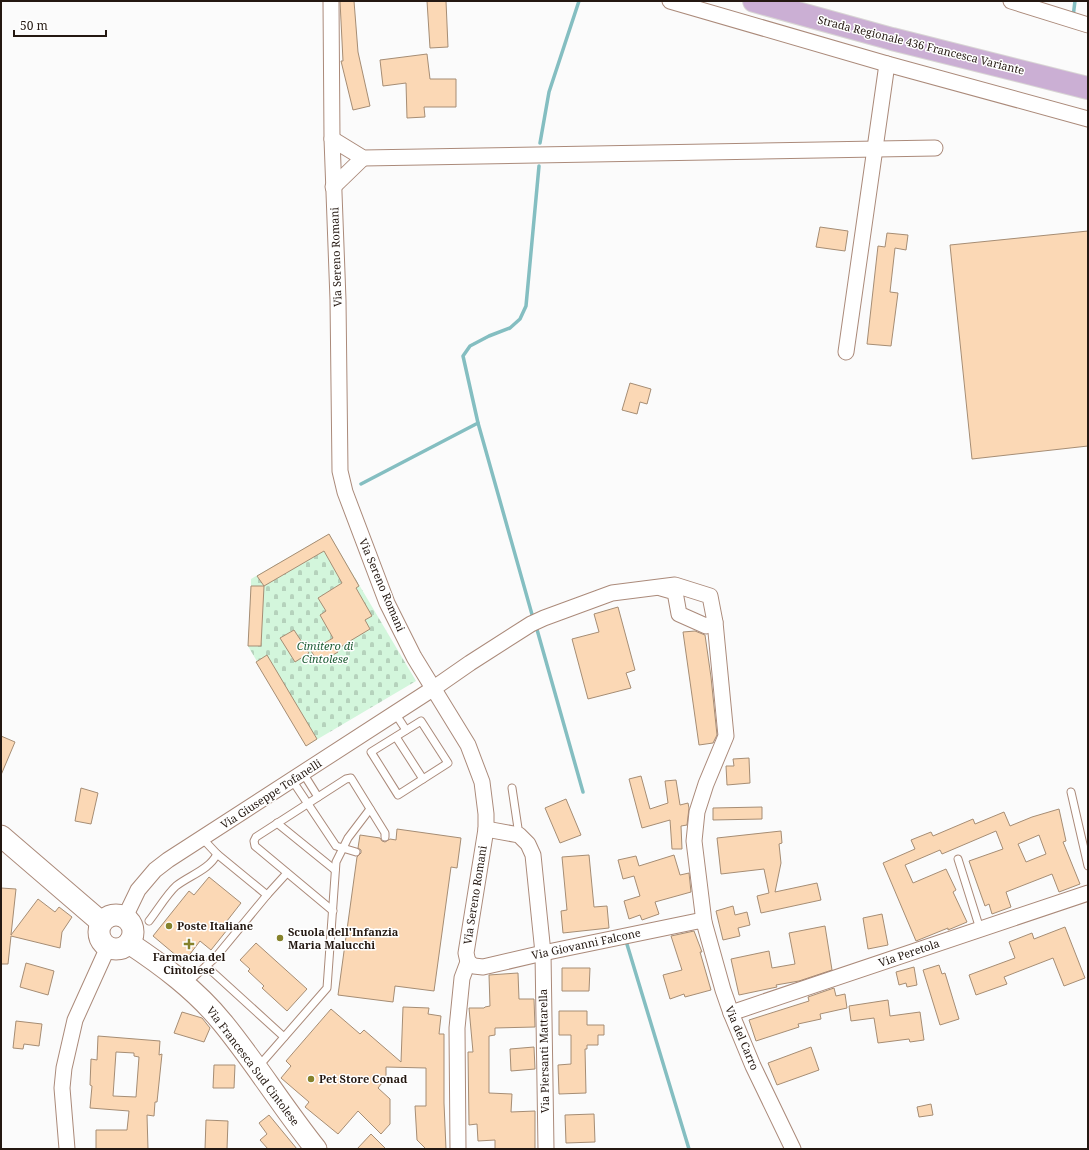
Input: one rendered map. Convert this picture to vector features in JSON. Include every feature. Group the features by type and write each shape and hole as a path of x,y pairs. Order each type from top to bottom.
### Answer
{"main road":[{"name":"Strada Regionale 436 Francesca Variante","path":"754,1 892,39 1088,88"}],"street":[{"name":"Via Sereno Romani","path":"331,1 332,139 338,300 340,471 345,492 387,603 414,657 468,745 479,772 485,800 486,829 466,953 468,962 462,978 457,1028 458,1149"},
{"path":"670,1 887,64 1088,119"},
{"path":"1011,1 1088,25"},
{"path":"846,352 887,64"},
{"path":"332,139 363,158 934,148"},
{"path":"333,187 363,158"},
{"name":"Via Giuseppe Tofanelli","path":"125,917 138,890 155,870 182,850 297,777 470,663 538,621 612,593 675,586 710,596 715,622"},
{"path":"660,587 675,592 679,614 706,626 715,622"},
{"name":"Via del Carro","path":"715,622 726,736 706,784 697,812 695,826 694,841 704,922 731,1013 753,1066 793,1149"},
{"path":"486,829 520,835"},
{"name":"Via Piersanti Mattarella","path":"520,835 528,844 533,855 543,953 546,1149"},
{"path":"1,836 102,922"},
{"name":"Via Peretola","path":"731,1013 1088,893"},
{"path":"115,914 125,917 132,926 132,938 128,943 119,948 108,947 101,941 99,936 99,926 105,918 115,914"},
{"name":"Via Giovanni Falcone","path":"468,962 474,966 483,967 698,921 704,922"},
{"name":"Via Francesca Sud Cintolese","path":"128,943 145,954 202,1000 222,1022 316,1149"},
{"path":"67,1149 62,1088 64,1068 75,1020 108,947"}],"lane":[{"path":"395,713 406,730"},
{"path":"421,721 448,763 398,795 371,752 406,730 421,721"},
{"path":"396,737 423,779"},
{"path":"297,777 318,796"},
{"path":"297,777 307,803 336,846 356,852"},
{"path":"333,911 255,846 254,844 256,837 318,796 346,779 351,778 385,833 385,837"},
{"path":"512,788 520,835"},
{"path":"1070,792 1088,866"},
{"path":"256,1069 328,988 336,862 348,838 370,809"},
{"path":"277,823 335,870"},
{"path":"202,838 217,854 267,895"},
{"path":"149,921 175,887 208,866 217,854"},
{"path":"958,860 980,929"},
{"path":"185,985 215,958 287,873"},
{"path":"206,966 284,1037"}],"green space":[{"name":"Cimitero di Cintolese","path":"329,534 416,681 306,746 248,646 251,579"}],"building":[{"path":"340,1 354,1 358,52 370,106 353,110 341,61 343,61"},
{"path":"427,1 446,1 448,47 430,48"},
{"path":"427,54 430,79 456,79 456,107 424,107 425,117 407,118 406,83 383,86 380,60"},
{"path":"820,227 848,231 845,251 816,247"},
{"path":"1088,231 1088,446 972,459 950,245"},
{"path":"887,233 908,235 906,250 895,248 890,292 898,293 891,346 867,344 878,246 885,247"},
{"path":"630,383 651,389 647,404 640,402 637,414 622,410"},
{"path":"329,534 359,586 356,588 372,616 365,620 370,629 345,644 337,650 338,652 319,663 311,651 333,638 320,615 326,611 318,598 342,583 324,551 264,586 257,576"},
{"path":"251,586 264,586 261,646 248,646"},
{"path":"618,607 635,670 626,673 631,688 588,699 572,639 599,632 594,614"},
{"path":"294,630 309,653 295,662 280,638"},
{"path":"695,631 705,635 717,735 713,743 699,745 683,632"},
{"path":"267,655 317,739 306,746 256,662"},
{"path":"1,736 15,742 1,775"},
{"path":"749,758 750,783 727,785 726,766 734,766 733,759"},
{"path":"641,776 650,809 668,803 665,781 676,780 680,805 688,803 689,808 687,825 681,826 682,849 672,849 670,820 642,828 629,779"},
{"path":"81,788 98,793 91,824 75,821"},
{"path":"566,799 581,835 560,843 545,808"},
{"path":"762,807 762,819 713,820 713,808"},
{"path":"1059,809 1066,841 1063,842 1080,884 1059,892 1052,874 1006,892 1011,907 992,914 989,904 985,906 969,861 1003,849 996,831 942,854 940,850 905,865 913,883 946,869 956,890 953,892 967,922 916,941 883,863 915,849 911,840 931,832 933,836 973,819 975,824 1004,812 1010,826 1032,817","holes":["1039,835 1046,854 1026,862 1018,844"]},
{"path":"397,829 461,838 457,868 451,867 434,991 395,986 393,1002 338,995 357,857 361,853 361,850 358,848 360,835 380,838 385,842 390,839 396,840"},
{"path":"781,831 782,843 779,844 781,863 775,892 817,883 821,900 761,913 757,896 769,893 764,869 721,874 717,838"},
{"path":"589,855 594,907 607,906 609,928 563,933 561,911 567,910 562,857"},
{"path":"674,855 680,875 689,873 691,892 655,902 659,914 642,920 640,915 629,919 624,901 640,896 634,876 623,879 618,860 636,856 639,866"},
{"path":"209,877 241,903 223,926 227,930 211,950 200,941 184,962 153,936 189,891 194,895"},
{"path":"1,888 16,889 11,935 38,899 55,912 59,907 72,917 62,932 60,948 11,936 8,964 1,964"},
{"path":"733,906 735,915 747,912 750,925 738,928 740,936 723,940 716,911"},
{"path":"882,914 888,945 868,949 863,918"},
{"path":"825,926 832,970 799,981 776,985 777,987 739,995 731,959 769,951 772,968 795,964 789,933"},
{"path":"1065,927 1085,978 1064,986 1053,958 1004,977 1007,984 976,995 969,975 1015,958 1009,942 1032,933 1034,939"},
{"path":"694,931 702,952 700,952 711,990 685,997 684,994 670,999 663,975 682,970 671,936"},
{"path":"256,943 307,989 287,1011 262,988 264,986 248,971 250,969 240,960"},
{"path":"26,963 54,971 48,995 20,987"},
{"path":"939,965 942,974 945,973 959,1019 940,1025 923,970"},
{"path":"914,967 917,985 907,987 906,983 899,985 896,972"},
{"path":"562,968 590,968 589,991 562,991"},
{"path":"518,973 519,999 534,999 535,1027 495,1028 495,1035 489,1036 489,1093 512,1094 511,1112 535,1111 535,1149 495,1149 495,1140 478,1141 477,1124 469,1125 468,1052 473,1052 469,1008 484,1008 490,1006 489,975"},
{"path":"834,988 836,996 845,994 847,1008 820,1014 821,1019 798,1024 799,1027 756,1041 749,1020 809,1001 808,997"},
{"path":"888,1000 890,1016 920,1012 924,1040 910,1042 909,1039 878,1043 874,1018 851,1021 849,1006"},
{"path":"403,1007 429,1008 428,1014 441,1016 439,1034 444,1034 446,1149 426,1149 417,1140 415,1106 426,1106 426,1068 386,1067 386,1078 378,1088 390,1099 390,1124 381,1134 358,1111 338,1134 305,1107 309,1102 281,1078 291,1066 286,1061 331,1009 360,1034 364,1030 401,1062"},
{"path":"559,1011 587,1011 587,1025 604,1025 604,1035 598,1035 598,1045 587,1045 587,1049 585,1049 586,1093 559,1094 558,1065 571,1064 571,1035 559,1035"},
{"path":"182,1012 202,1018 210,1028 204,1042 174,1033"},
{"path":"16,1021 42,1024 39,1046 24,1044 23,1049 13,1048"},
{"path":"98,1036 160,1041 159,1055 162,1054 157,1102 155,1102 154,1116 147,1115 148,1149 96,1149 96,1130 127,1130 129,1111 90,1108 92,1086 90,1085 91,1059 97,1060","holes":["116,1052 134,1053 134,1056 139,1057 136,1097 113,1096"]},
{"path":"534,1047 535,1069 511,1071 510,1049"},
{"path":"811,1047 819,1070 777,1085 768,1063"},
{"path":"214,1065 235,1065 234,1088 213,1088"},
{"path":"931,1104 933,1115 919,1117 917,1107"},
{"path":"594,1114 595,1142 566,1143 565,1115"},
{"path":"269,1115 297,1149 268,1149 260,1140 267,1134 259,1123"},
{"path":"206,1120 228,1121 227,1149 205,1149"},
{"path":"371,1134 386,1149 357,1149"}],"waterway":[{"path":"540,143 549,92 579,1"},
{"path":"1073,17 1075,1"},
{"path":"361,484 478,423 463,356 470,346 489,336 510,328 520,319 526,306 539,166"},
{"path":"478,423 533,618"},
{"path":"536,626 583,792"},
{"path":"626,941 689,1149"}],"place":[{"name":"Poste Italiane","path":"169,926"},
{"name":"Scuola dell'Infanzia Maria Malucchi","path":"280,938"},
{"name":"Farmacia del Cintolese","path":"189,944"},
{"name":"Pet Store Conad","path":"311,1079"}]}
